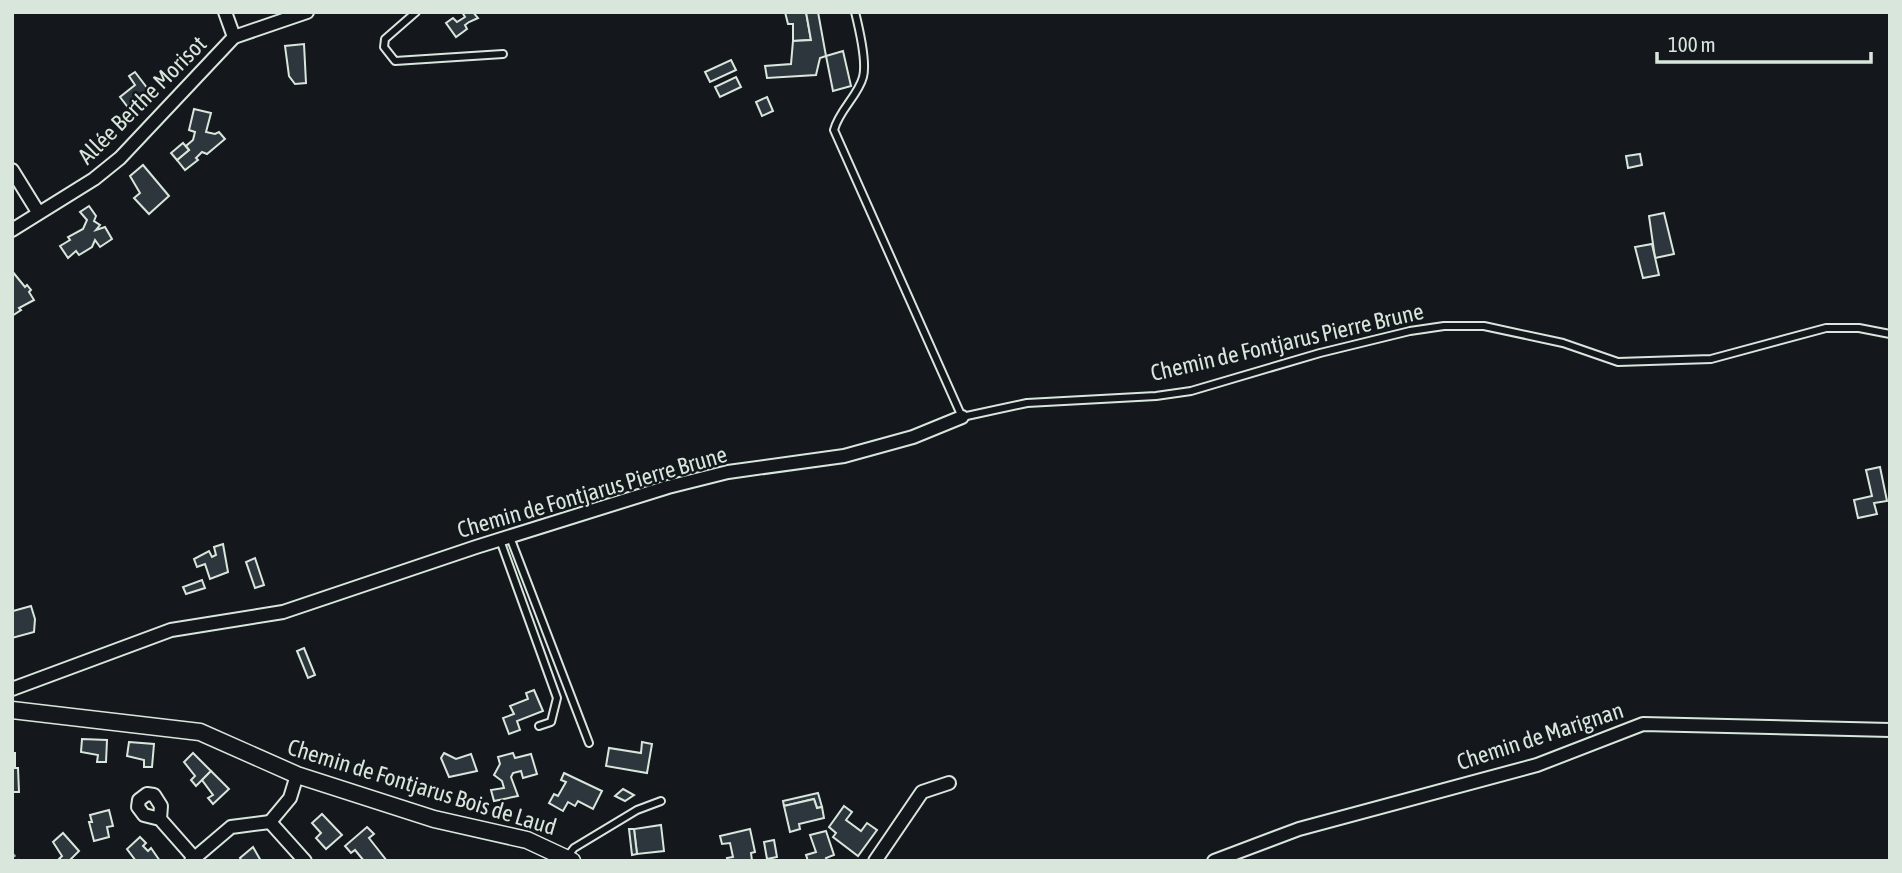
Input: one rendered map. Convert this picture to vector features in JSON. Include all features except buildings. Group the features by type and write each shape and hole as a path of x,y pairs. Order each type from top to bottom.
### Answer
{"street":[{"path":"225,12 234,37"},
{"name":"Allée Berthe Morisot","path":"12,230 93,179 120,158 234,37 307,12"},
{"path":"12,170 37,212"},
{"name":"Chemin de Fontjarus Pierre Brune","path":"12,689 171,631 283,612 505,538 704,477 844,456 913,437 962,417"},
{"name":"Chemin de Fontjarus Bois de Laud","path":"12,710 200,732 297,775 434,819 527,840 570,859"},
{"name":"Chemin de Marignan","path":"1214,861 1299,829 1537,765 1643,724 1890,730"},
{"path":"160,819 195,859 231,827 270,822 290,798 297,775"},
{"path":"874,861 922,792 949,783"},
{"path":"270,822 305,861"}],"lane":[{"path":"416,12 385,39 384,47 395,61 503,54"},
{"path":"855,12 861,33 863,78 836,119 834,130 962,417"},
{"name":"Chemin de Fontjarus Pierre Brune","path":"962,417 1027,403 1133,398 1191,391 1320,353 1410,331 1444,326 1484,326 1563,343 1618,362 1711,359 1826,328 1859,328 1890,334"},
{"path":"505,538 557,698 551,722 539,726"},
{"path":"505,538 589,743"},
{"path":"570,859 574,848 637,810 661,801"}],"path":[{"path":"12,853 19,861"}]}
